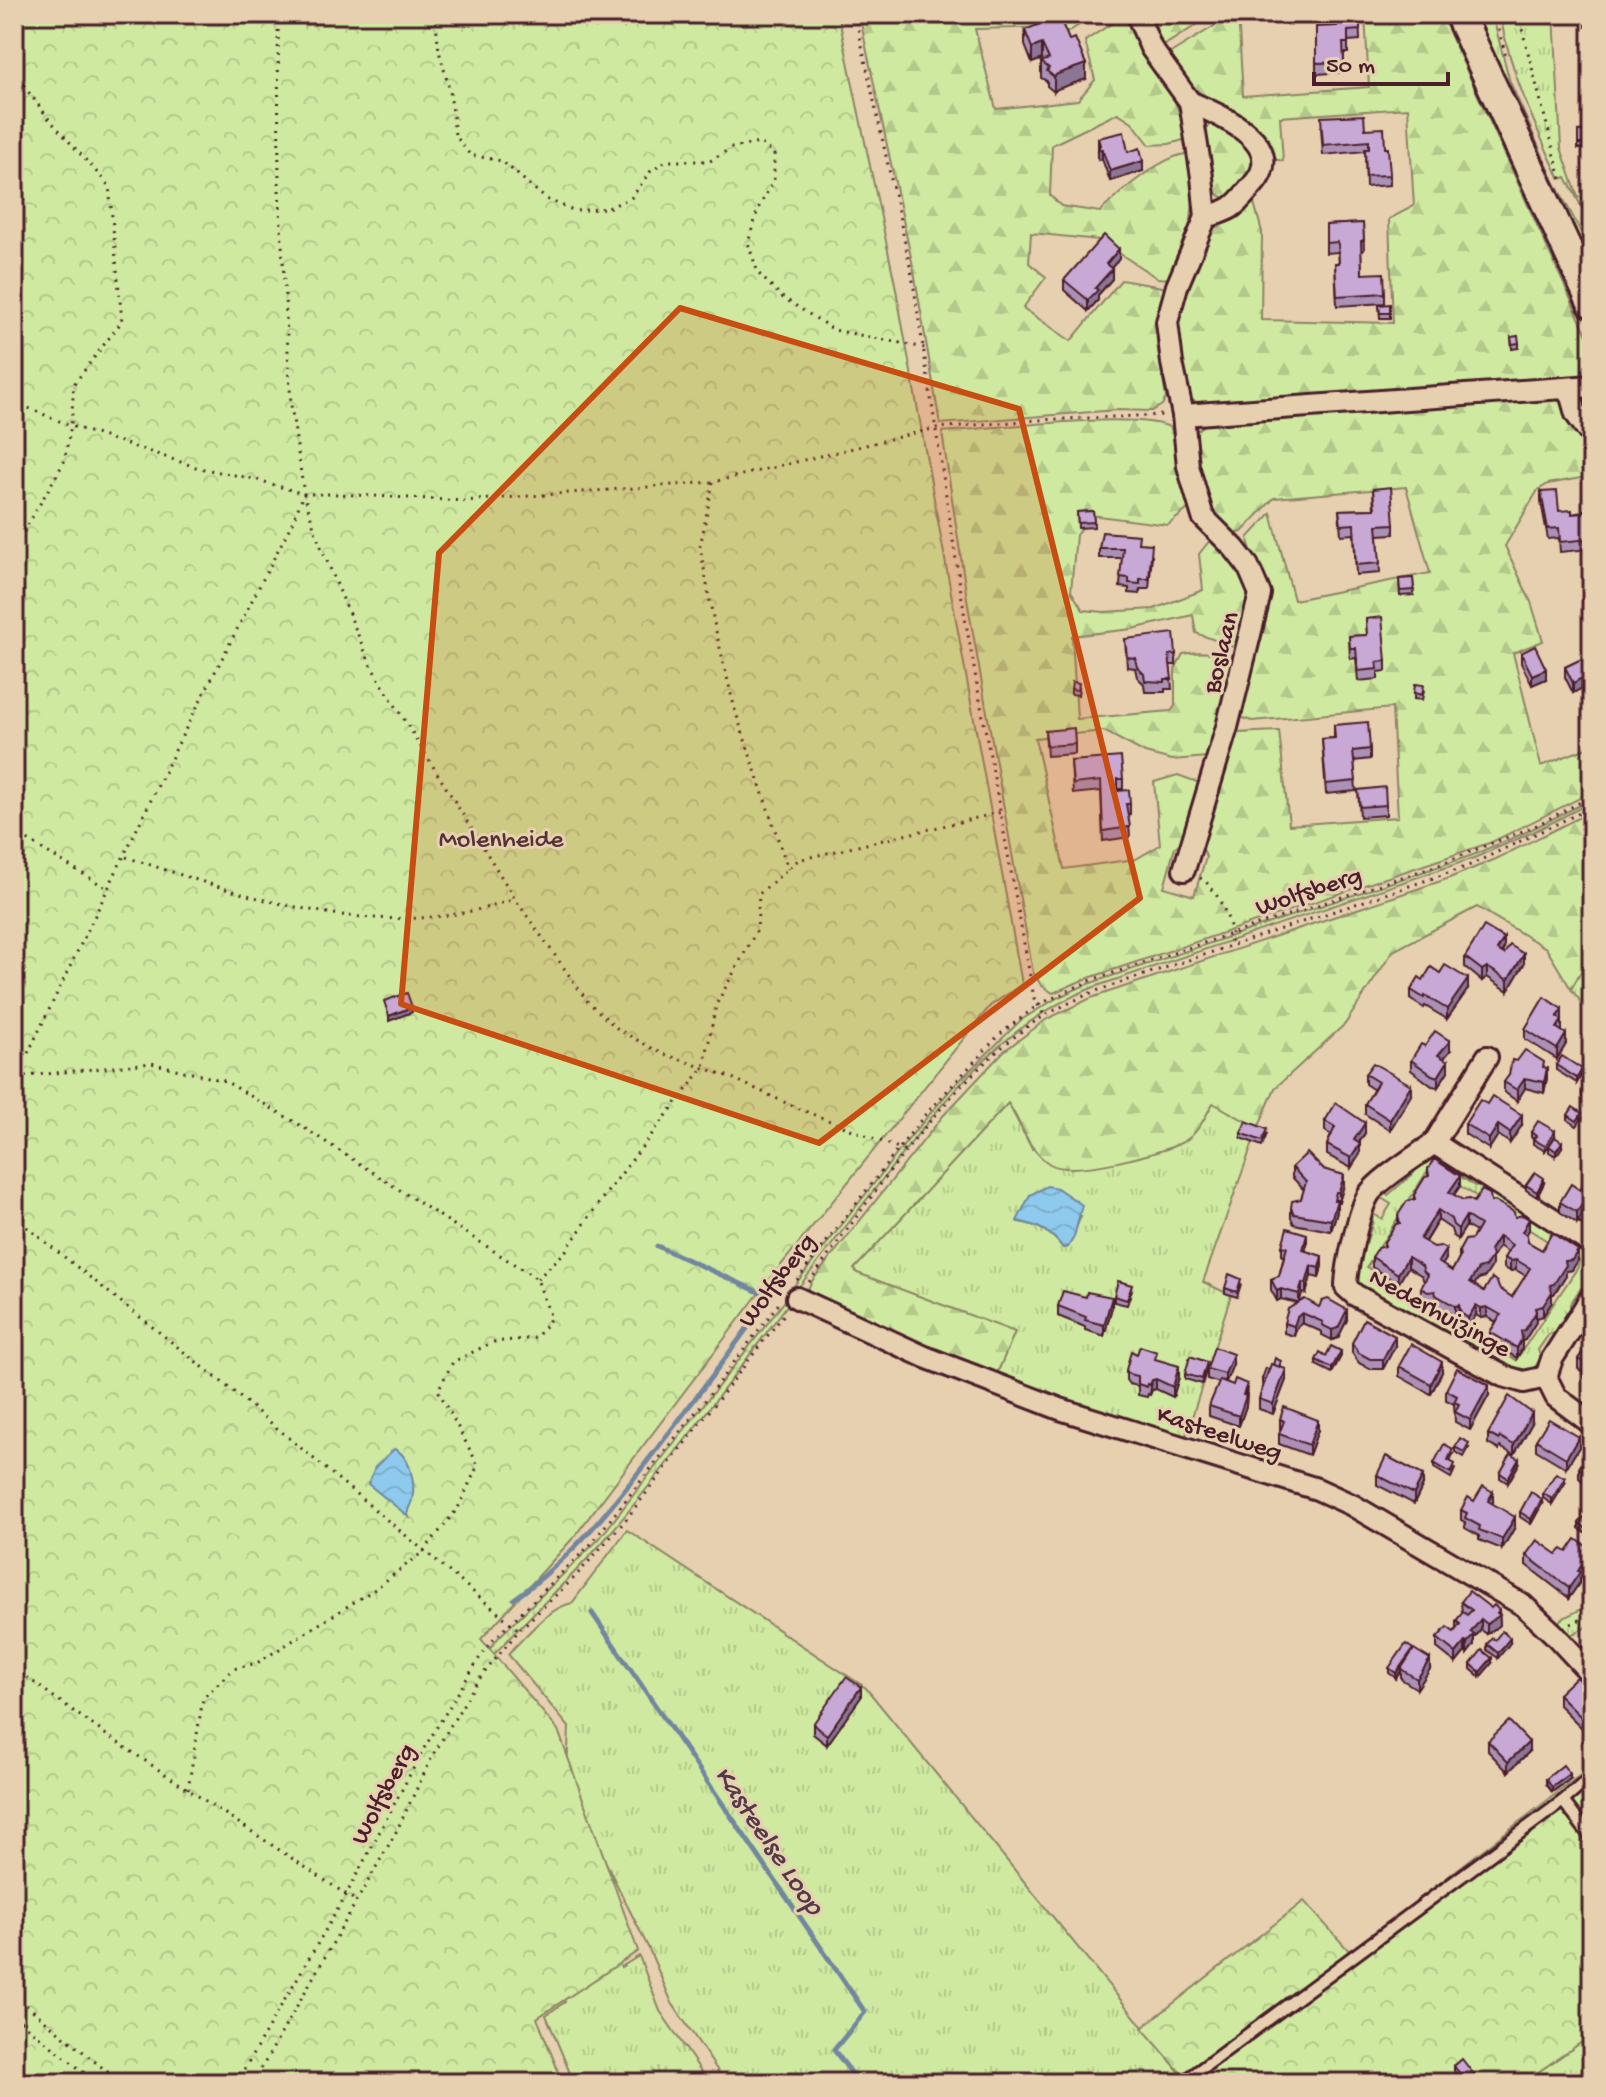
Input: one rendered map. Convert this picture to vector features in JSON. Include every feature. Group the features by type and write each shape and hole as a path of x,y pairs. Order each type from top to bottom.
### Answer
{"street":[{"path":"1137,14 1151,48 1190,102 1206,217 1231,210 1261,177 1262,152 1248,132 1224,116 1190,102"},
{"path":"1463,19 1592,303"},
{"name":"Boslaan","path":"1184,870 1227,727 1260,594 1248,566 1203,517 1188,466 1183,415 1172,363 1167,322 1177,286 1206,217"},
{"path":"1183,415 1592,386"},
{"path":"1569,389 1576,414 1592,436"},
{"name":"Nederhuizinge","path":"1487,1057 1434,1143 1369,1193 1346,1272 1346,1287 1355,1295 1503,1376 1524,1382 1546,1377"},
{"path":"1434,1143 1592,1244"},
{"name":"Kasteelweg","path":"793,1290 925,1357 1060,1409 1195,1449 1329,1494 1352,1505 1523,1605 1592,1675"},
{"path":"1592,1296 1552,1359 1546,1377 1556,1397 1592,1424"}],"lane":[{"path":"1185,2081 1563,1801 1592,1776"},
{"path":"1563,1801 1592,1839"}],"path":[{"path":"14,45 20,14"},
{"path":"278,14 280,205 291,405 304,494 317,537 371,666 515,899 588,1002 619,1030 661,1053 704,1067 907,1151"},
{"path":"435,14 455,135 470,155 502,161 546,199 575,211 608,208 632,197 650,172 666,161 710,161 731,148 760,143 774,153 774,180 758,209 748,243 758,273 782,297 834,330 925,348"},
{"path":"855,14 925,348 965,618 1034,998 1044,1016"},
{"path":"1518,14 1560,167 1562,191"},
{"path":"14,73 49,119 109,186 122,321 74,384 64,462 14,549"},
{"path":"14,402 71,426 199,468 255,479 304,494 464,501 713,482 936,428 1116,415 1183,415"},
{"path":"713,482 700,547 714,623 735,710 788,869"},
{"path":"14,1082 304,494"},
{"name":"Wolfsberg","path":"253,2083 395,1834 440,1743 476,1683 519,1630 574,1578 624,1522 898,1148 950,1085 999,1035 1038,1005 1089,981 1435,866 1535,826 1592,796"},
{"name":"Wolfsberg","path":"236,2083 346,1895 423,1750 480,1657 590,1545 793,1290 907,1151 980,1069 1044,1016 1093,992 1466,867 1592,807"},
{"path":"537,1279 565,1252 601,1200 704,1067 716,1005 757,930 759,894 798,860 1002,812"},
{"path":"14,832 108,889"},
{"path":"124,856 244,895 346,917 443,917 482,910 515,899"},
{"path":"1184,870 1209,882 1231,933 1227,947"},
{"path":"17,1077 151,1063 225,1081 295,1122 537,1279 551,1318 536,1338 493,1342 453,1362 438,1390 478,1465 458,1508 423,1552 375,1589 257,1663 233,1669 203,1698 188,1789"},
{"path":"14,1217 223,1383 519,1630"},
{"path":"1553,1633 1592,1614"},
{"path":"14,1668 356,1901"},
{"path":"14,1995 121,2083"},
{"path":"14,2016 97,2083"}],"highlighted area":[{"path":"680,308 1019,409 1140,898 819,1143 401,1004 439,553"}],"green space":[{"name":"Molenheide","path":"14,14 838,14 895,284 1022,984 990,1006 765,1285 574,1537 481,1639 558,1730 638,1951 537,2018 563,2083 14,2083"},
{"path":"859,14 1096,14 1068,32 1059,27 975,29 996,109 1078,100 1095,80 1085,41 1126,14 1172,97 1187,139 1150,145 1132,122 1118,113 1052,145 1050,195 1061,206 1100,212 1155,167 1179,155 1190,154 1193,204 1179,261 1172,279 1157,278 1099,240 1031,233 1029,263 1046,277 1023,308 1071,341 1121,280 1162,287 1167,291 1157,343 1166,398 1162,405 1152,411 1117,410 940,424 914,271"},
{"path":"1146,14 1214,14 1163,46"},
{"path":"1238,14 1243,96 1369,87 1365,14 1441,14 1592,346 1592,377 1206,405 1189,397 1184,386 1178,319 1181,295 1209,228 1253,199 1262,232 1261,320 1393,323 1389,219 1414,206 1408,108 1280,117 1283,161 1269,158 1255,128 1197,91 1185,79 1169,54"},
{"path":"1475,14 1492,14 1510,82 1554,181 1592,253 1592,283 1477,26"},
{"path":"1500,14 1554,14 1561,148 1578,197 1592,198 1592,227 1566,177 1560,179 1533,119 1510,57"},
{"path":"1216,123 1237,134 1252,153 1252,174 1227,199 1215,193 1205,131 1209,125"},
{"path":"1553,398 1565,405 1592,451 1592,476 1548,484 1538,490 1505,546 1531,602 1543,641 1513,653 1541,766 1592,746 1592,792 1492,842 1083,980 1053,993 1041,985 1033,972 968,605 942,432 1097,421 1155,423 1171,428 1189,508 1168,525 1091,515 1076,535 1071,591 1083,610 1154,609 1203,590 1199,554 1211,539 1236,561 1247,584 1248,604 1239,644 1233,647 1196,633 1193,615 1132,629 1072,636 1077,719 1171,711 1175,706 1175,669 1183,654 1203,652 1217,655 1233,665 1207,757 1172,760 1145,753 1104,731 1035,738 1064,869 1136,859 1160,845 1154,782 1178,775 1200,783 1184,840 1175,847 1164,887 1194,896 1206,857 1202,846 1234,733 1279,731 1289,825 1398,817 1392,708 1252,721 1243,718 1240,710 1263,633 1268,602 1267,582 1248,538 1271,513 1294,600 1430,573 1406,487 1274,498 1242,532 1233,535 1205,504 1194,441 1198,430 1208,423"},
{"path":"1592,799 1592,802 1533,832 1474,858 1094,987 1032,1020 1005,1041 955,1090 795,1292 791,1290 911,1136 952,1088 1021,1020 1085,985 1473,855"},
{"path":"1592,811 1592,952 1571,989 1546,948 1477,907 1393,951 1345,1024 1275,1088 1258,1128 1213,1103 1193,1134 1172,1147 1096,1166 1061,1167 1050,1164 1036,1151 1008,1103 854,1269 857,1273 1015,1332 996,1376 930,1352 805,1295 812,1281 943,1116 1004,1051 1047,1019 1091,998 1447,879 1496,859"},
{"path":"1592,952 1592,972 1585,985 1592,994 1592,1016 1571,989"},
{"path":"1213,1102 1258,1128 1203,1282 1231,1295 1185,1439 996,1376 1014,1332 857,1273 854,1269 1008,1103 1032,1149 1194,1133","holes":["1030,1195 1081,1216 1068,1247 1063,1248 1043,1230 1018,1222"]},
{"path":"1434,1154 1449,1162 1450,1170 1475,1186 1486,1183 1540,1218 1543,1227 1583,1253 1592,1252 1592,1282 1581,1288 1570,1304 1570,1313 1538,1350 1541,1358 1532,1370 1509,1372 1507,1364 1469,1343 1460,1346 1416,1323 1417,1317 1375,1293 1365,1296 1354,1287 1361,1246 1366,1244 1373,1221 1370,1212 1382,1219 1391,1204 1378,1196 1382,1192 1388,1195 1414,1173 1417,1162","holes":["1430,1167 1579,1261 1516,1360 1367,1267"]},
{"path":"788,1297 791,1300 631,1508 592,1554 480,1670 239,2083 474,1670 499,1637 599,1539"},
{"path":"627,1530 866,1688 1182,2075 1174,2083 806,2083 799,2077 793,2083 726,2083 672,2003 649,1949 580,1811 567,1771 569,1727 508,1654 545,1617 572,1603"},
{"path":"1592,1604 1592,1624 1565,1638 1555,1628 1561,1619"},
{"path":"1592,1766 1592,2035 1522,2083 1173,2082 1182,2074 1142,2028 1304,1901 1350,1952"},
{"path":"579,1892 621,1967 639,1956 660,2011 709,2083 574,2083 546,2015 565,2002 510,1902"},
{"path":"1592,2035 1592,2083 1522,2083"}],"water":[{"path":"1047,1186 1057,1188 1082,1205 1074,1237 1068,1247 1063,1248 1043,1230 1017,1221 1030,1195"},
{"path":"394,1449 408,1463 412,1478 409,1517 368,1484 375,1467"}],"building":[{"path":"979,14 995,14 995,17 980,18"},
{"path":"1342,14 1360,16 1360,30 1348,31 1348,43 1343,43 1344,62 1316,62 1316,27 1337,26"},
{"path":"1059,16 1069,40 1075,38 1086,64 1054,77 1041,62 1049,59 1042,44 1032,48 1025,30"},
{"path":"1587,66 1592,66 1592,77 1587,77"},
{"path":"1364,115 1365,129 1384,128 1390,175 1366,176 1365,149 1369,149 1369,141 1323,145 1321,117"},
{"path":"1592,130 1592,144 1578,144 1578,131"},
{"path":"1124,132 1128,152 1140,148 1143,161 1110,171 1102,149 1098,150 1098,138"},
{"path":"1363,223 1362,274 1384,273 1385,293 1337,296 1335,263 1339,263 1338,242 1326,243 1326,225"},
{"path":"1104,235 1119,249 1106,264 1112,269 1088,300 1064,280"},
{"path":"1390,304 1390,313 1380,313 1379,305"},
{"path":"1518,336 1519,343 1512,344 1511,337"},
{"path":"1391,487 1394,524 1377,525 1380,563 1356,565 1354,524 1341,525 1339,510 1375,509 1373,489"},
{"path":"1557,491 1559,511 1572,510 1572,514 1592,510 1592,547 1590,539 1560,542 1559,528 1548,529 1541,492"},
{"path":"1093,511 1094,522 1078,523 1077,512"},
{"path":"1102,532 1139,535 1138,543 1152,544 1149,579 1140,579 1140,584 1129,583 1129,578 1120,577 1123,548 1099,548"},
{"path":"1592,574 1592,614 1590,614 1587,575"},
{"path":"1413,578 1414,590 1400,591 1399,579"},
{"path":"1382,617 1386,661 1377,662 1378,669 1358,671 1356,648 1350,648 1349,636 1367,635 1366,619"},
{"path":"1174,633 1176,654 1169,655 1172,679 1165,679 1165,682 1145,681 1135,658 1127,657 1125,639"},
{"path":"1535,646 1546,669 1532,675 1521,653"},
{"path":"1592,654 1592,689 1588,691 1582,678 1573,683 1565,667"},
{"path":"1072,682 1079,683 1078,690 1071,689"},
{"path":"1415,684 1424,685 1422,695 1414,693"},
{"path":"1368,722 1370,749 1353,751 1356,781 1326,784 1322,739 1335,738 1334,725"},
{"path":"1074,728 1075,744 1047,746 1045,731"},
{"path":"1121,757 1123,779 1118,779 1118,791 1129,790 1130,804 1126,804 1130,827 1103,831 1101,781 1073,784 1071,761"},
{"path":"1385,787 1386,805 1360,807 1358,790"},
{"path":"1484,926 1504,938 1497,950 1504,954 1510,945 1524,954 1508,980 1487,967 1482,970 1465,957"},
{"path":"1445,965 1468,979 1447,1009 1411,990 1419,977 1423,980 1431,967 1440,973"},
{"path":"407,993 412,1007 389,1016 384,1001"},
{"path":"1544,997 1562,1009 1557,1017 1562,1020 1557,1028 1566,1034 1557,1049 1525,1029"},
{"path":"1435,1031 1450,1041 1438,1055 1448,1061 1438,1077 1411,1060 1421,1044 1425,1046"},
{"path":"1525,1050 1544,1062 1543,1067 1547,1068 1544,1082 1525,1078 1517,1090 1504,1082 1512,1060 1517,1061"},
{"path":"1562,1056 1582,1069 1577,1078 1556,1065"},
{"path":"1373,1063 1411,1085 1390,1120 1365,1104 1378,1082 1365,1074"},
{"path":"1588,1082 1592,1085 1592,1098 1582,1092"},
{"path":"1492,1096 1522,1115 1510,1133 1498,1125 1489,1139 1465,1124 1480,1100 1487,1104"},
{"path":"1336,1103 1365,1123 1354,1140 1360,1144 1351,1158 1327,1145 1335,1127 1325,1121"},
{"path":"1573,1107 1582,1113 1577,1121 1568,1115"},
{"path":"1246,1121 1267,1129 1262,1141 1241,1133"},
{"path":"1538,1121 1555,1131 1545,1146 1533,1139 1536,1136 1531,1132"},
{"path":"1555,1137 1562,1142 1556,1151 1549,1146"},
{"path":"1307,1153 1323,1169 1344,1175 1339,1192 1336,1192 1331,1220 1294,1214 1291,1208 1292,1201 1301,1199 1306,1182 1292,1167"},
{"path":"1592,1155 1592,1207 1583,1203 1577,1212 1560,1202 1571,1184 1580,1190 1591,1173 1586,1165"},
{"path":"1434,1159 1460,1176 1449,1192 1463,1200 1474,1202 1482,1190 1490,1194 1491,1202 1495,1201 1514,1212 1515,1217 1522,1215 1529,1219 1522,1232 1527,1235 1528,1242 1542,1250 1552,1233 1578,1250 1572,1260 1565,1261 1566,1265 1554,1284 1550,1285 1552,1292 1543,1306 1535,1308 1536,1312 1525,1330 1521,1331 1522,1338 1517,1348 1490,1332 1501,1315 1476,1305 1468,1318 1461,1313 1459,1305 1455,1306 1436,1295 1435,1291 1428,1292 1421,1288 1428,1275 1422,1266 1408,1257 1398,1274 1372,1257 1378,1248 1385,1246 1384,1242 1396,1224 1400,1223 1398,1215 1407,1201 1415,1199 1414,1195 1425,1177 1429,1176 1428,1169","holes":["1438,1210 1451,1219 1458,1229 1466,1216 1480,1225 1472,1239 1465,1240 1452,1271 1438,1262 1446,1249 1434,1247 1420,1239","1499,1236 1512,1245 1504,1258 1516,1260 1530,1268 1512,1297 1499,1288 1492,1278 1484,1291 1470,1282 1492,1256 1490,1250"]},
{"path":"1535,1172 1544,1178 1537,1192 1526,1185"},
{"path":"1287,1228 1307,1234 1303,1250 1322,1256 1319,1268 1311,1266 1306,1284 1302,1283 1299,1294 1281,1289 1277,1291 1271,1279 1279,1276 1287,1247 1282,1246"},
{"path":"1229,1274 1241,1279 1237,1292 1225,1288"},
{"path":"1118,1281 1132,1285 1127,1300 1114,1296"},
{"path":"1063,1291 1086,1297 1087,1292 1112,1297 1104,1325 1085,1320 1086,1317 1058,1306"},
{"path":"1305,1299 1319,1307 1322,1301 1328,1299 1347,1310 1338,1328 1332,1330 1322,1325 1323,1322 1302,1313 1294,1326 1284,1323 1288,1309"},
{"path":"1364,1319 1395,1336 1383,1359 1370,1359 1359,1353 1352,1343"},
{"path":"1592,1339 1592,1378 1586,1374 1585,1363 1578,1359"},
{"path":"1411,1344 1442,1362 1431,1384 1399,1366"},
{"path":"1140,1346 1157,1352 1155,1359 1179,1366 1173,1387 1156,1379 1147,1387 1138,1384 1138,1376 1129,1374 1126,1370 1131,1351 1137,1354"},
{"path":"1331,1346 1341,1351 1332,1368 1316,1360 1320,1352 1326,1356"},
{"path":"1214,1347 1233,1354 1225,1374 1207,1369"},
{"path":"1190,1356 1207,1362 1202,1379 1185,1374"},
{"path":"1275,1358 1281,1361 1279,1367 1273,1365"},
{"path":"1271,1364 1286,1369 1273,1404 1259,1399"},
{"path":"1457,1368 1489,1385 1470,1420 1455,1412 1459,1404 1454,1402 1457,1396 1446,1390"},
{"path":"1235,1379 1247,1384 1239,1416 1209,1406 1220,1380 1233,1385"},
{"path":"1509,1396 1532,1413 1514,1445 1488,1434"},
{"path":"1284,1407 1318,1420 1309,1445 1279,1434 1284,1421 1280,1419"},
{"path":"1549,1419 1579,1437 1566,1458 1536,1440"},
{"path":"1460,1438 1469,1443 1464,1452 1455,1447"},
{"path":"1444,1444 1453,1449 1448,1460 1455,1464 1451,1473 1434,1463"},
{"path":"1592,1449 1592,1478 1579,1468"},
{"path":"1511,1454 1519,1459 1508,1478 1500,1473"},
{"path":"1386,1456 1423,1475 1414,1494 1377,1475"},
{"path":"1556,1473 1565,1478 1552,1499 1543,1493"},
{"path":"1483,1486 1493,1492 1488,1501 1515,1517 1502,1539 1479,1530 1480,1526 1465,1518 1467,1513 1461,1510 1468,1497 1474,1501"},
{"path":"1531,1492 1542,1499 1531,1519 1520,1512"},
{"path":"1592,1512 1592,1530 1590,1532 1579,1523"},
{"path":"1576,1539 1592,1550 1592,1563 1585,1560 1569,1588 1526,1555 1537,1540 1557,1554 1562,1549 1567,1552"},
{"path":"1469,1591 1491,1608 1494,1605 1500,1615 1487,1624 1481,1619 1471,1632 1474,1635 1456,1653 1437,1638 1447,1627 1454,1632 1460,1624 1456,1621 1463,1612 1467,1615 1472,1610 1461,1602"},
{"path":"1502,1631 1510,1638 1498,1653 1487,1644"},
{"path":"1406,1644 1413,1649 1396,1673 1389,1668"},
{"path":"1414,1649 1430,1659 1417,1679 1401,1669"},
{"path":"1482,1650 1492,1658 1480,1672 1471,1664"},
{"path":"846,1677 861,1687 827,1735 813,1724"},
{"path":"1576,1677 1592,1694 1592,1728 1558,1694"},
{"path":"1509,1721 1529,1742 1508,1762 1488,1741"},
{"path":"1563,1765 1570,1774 1552,1787 1546,1779"},
{"path":"1462,2059 1479,2081 1467,2083 1454,2066"}],"waterway":[{"path":"657,1246 770,1297"},
{"path":"514,1599 562,1559 605,1514 753,1321 793,1263"},
{"name":"Kasteelse Loop","path":"592,1613 865,2012 834,2050 859,2083"},
{"name":"Kasteelse Loop","path":"1163,2083 1172,2080"}]}
